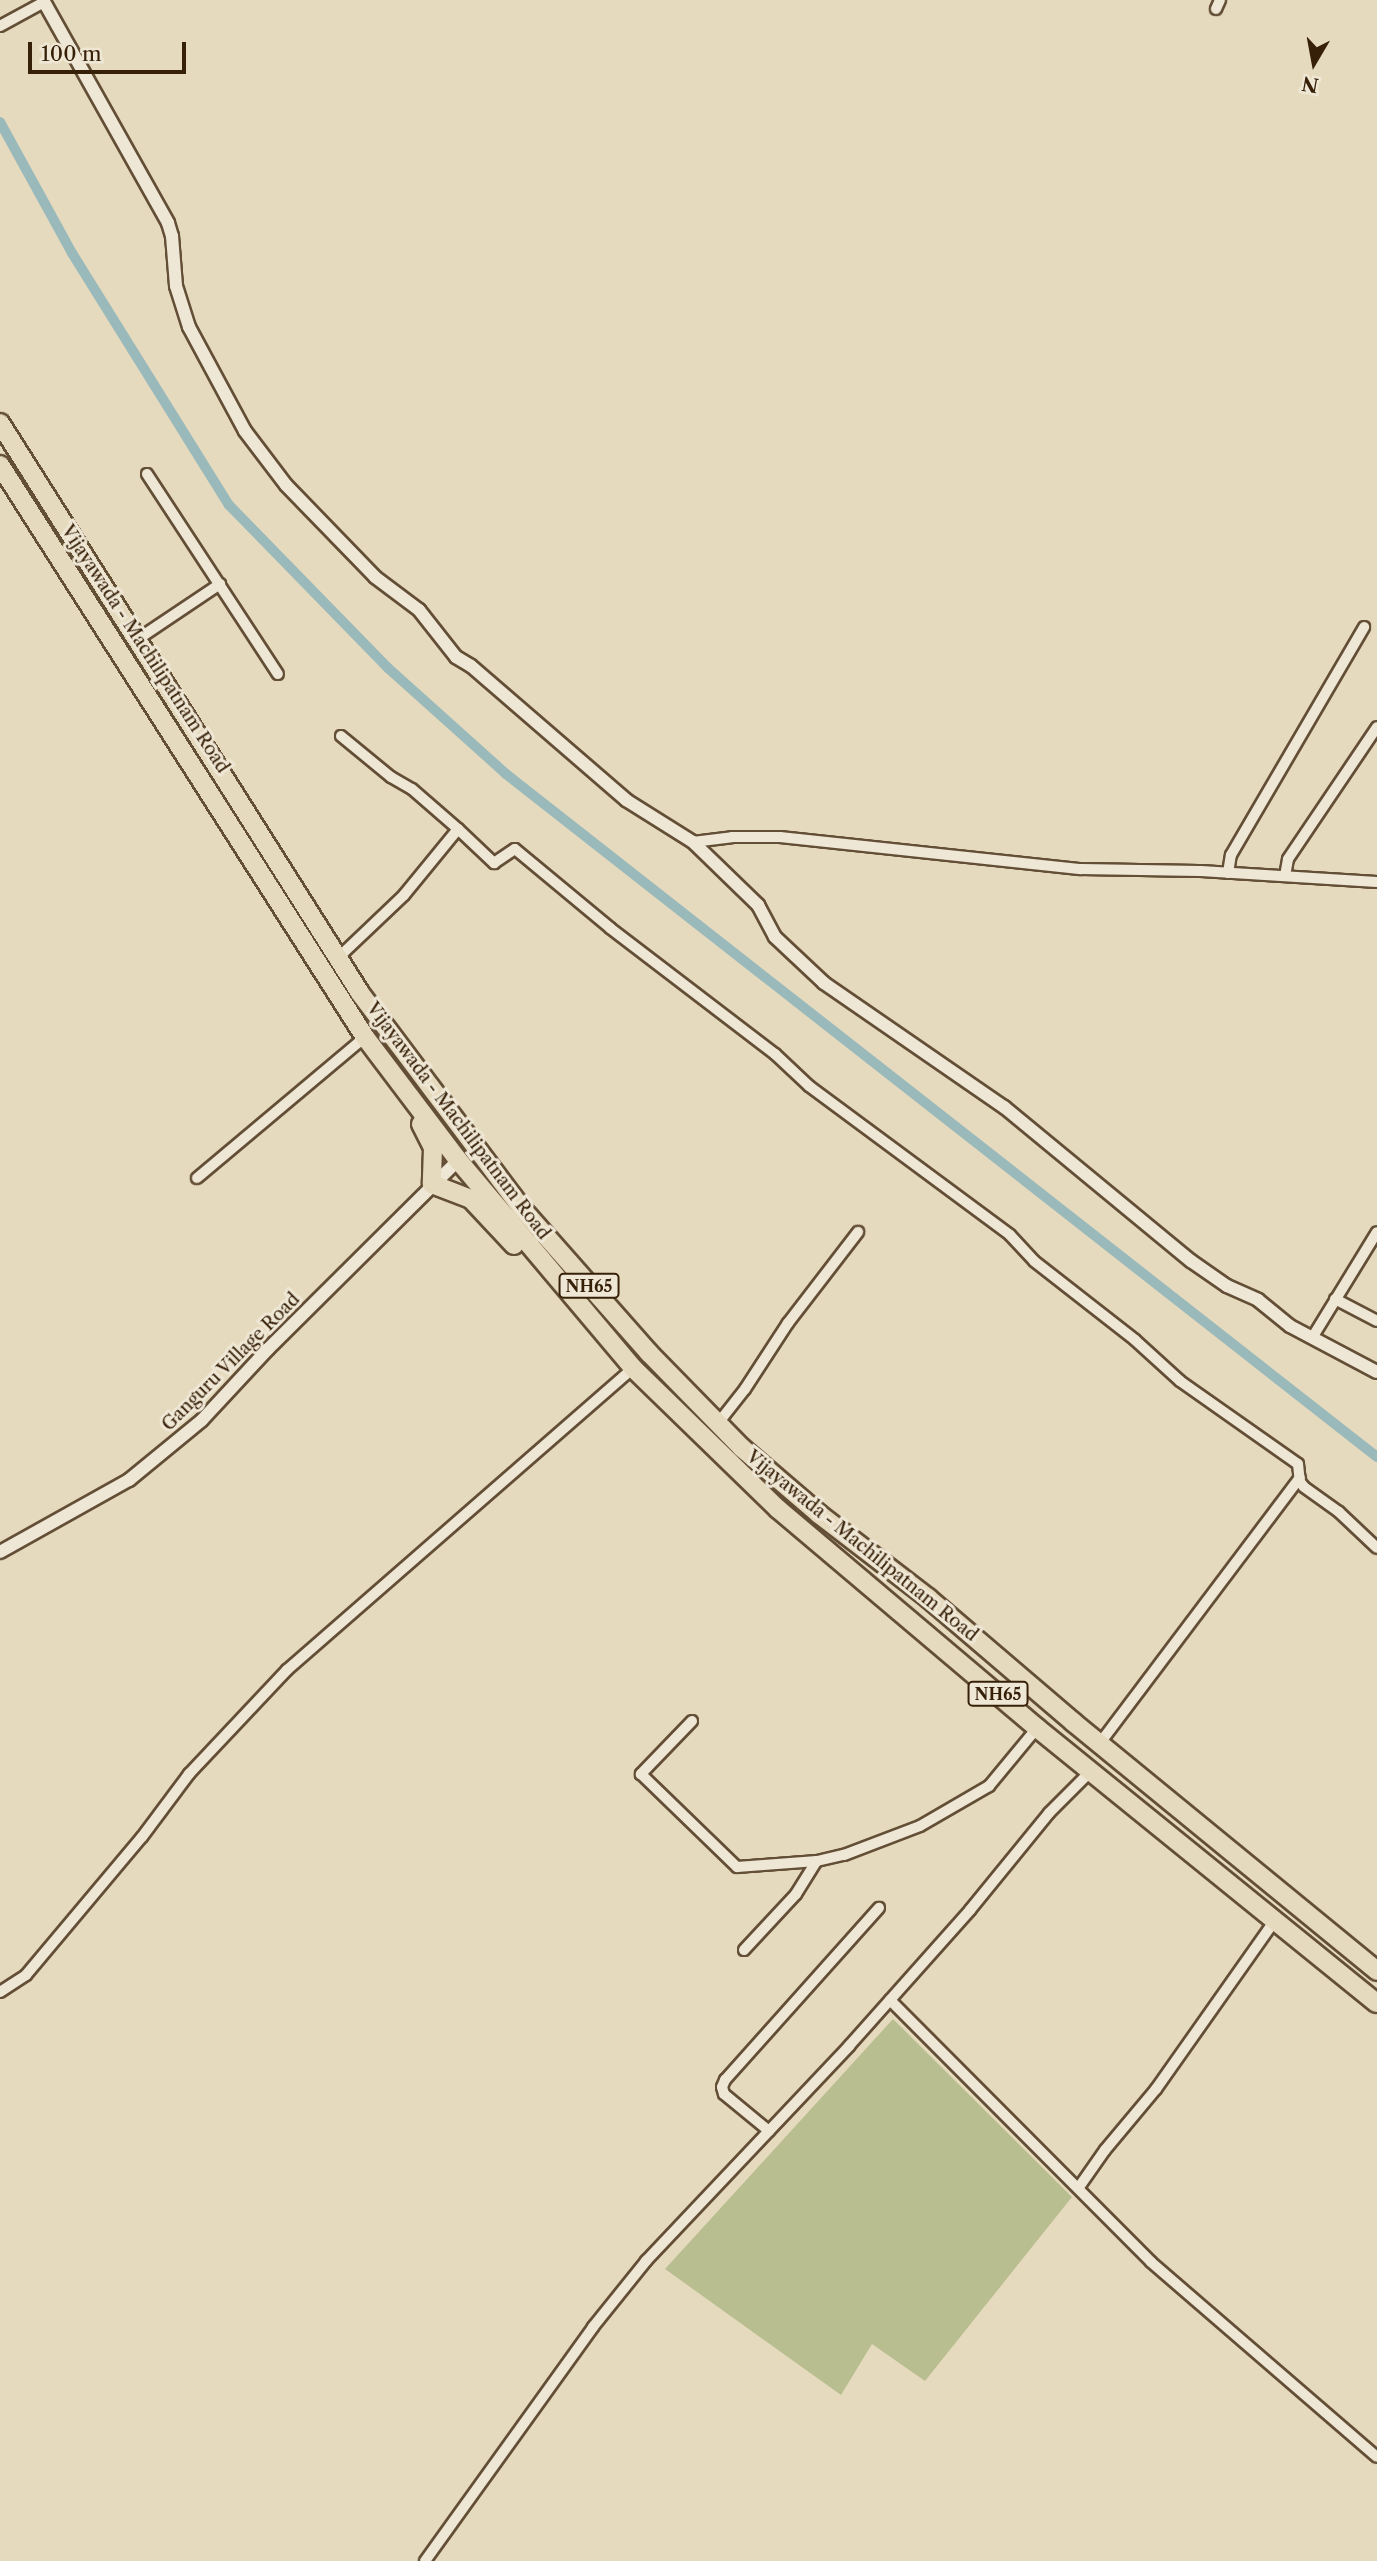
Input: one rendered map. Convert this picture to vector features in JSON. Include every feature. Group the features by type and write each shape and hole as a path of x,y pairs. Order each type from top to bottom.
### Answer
{"highway":[{"name":"Vijayawada - Machilipatnam Road","path":"0,423 372,1008 523,1210 649,1353 742,1448 819,1514 928,1598 1377,1971"},
{"name":"Vijayawada - Machilipatnam Road","path":"0,465 365,1037 458,1160 566,1292 633,1368 778,1508 1037,1728 1274,1923 1377,2003"},
{"path":"372,1008 380,1033 393,1054 459,1145 462,1155 458,1160"},
{"path":"379,1055 433,1148 432,1184 471,1199 543,1278 555,1289 566,1292"}],"street":[{"path":"2,24 44,1 168,223 180,305 246,431 271,467 375,576 419,610 456,657 471,666 570,755 626,800 693,842 758,905 775,937 824,983 1004,1107 1191,1261 1227,1286 1258,1300 1290,1326 1377,1373"},
{"path":"147,474 278,674"},
{"path":"138,639 220,584"},
{"path":"1228,873 1231,855 1363,627"},
{"path":"1285,876 1288,859 1377,727"},
{"path":"341,736 391,777 412,789 494,863 515,849 610,928 775,1054 809,1086 1001,1227 1043,1269 1135,1340 1180,1381 1298,1464 1300,1478 1308,1490 1339,1512 1377,1548"},
{"path":"340,956 404,895 458,829"},
{"path":"693,842 732,837 780,837 1081,869 1228,873 1377,882"},
{"path":"197,1178 365,1037"},
{"name":"Ganguru Village Road","path":"0,1552 129,1480 165,1452 202,1420 458,1160"},
{"path":"719,1422 796,1312 858,1232"},
{"path":"1312,1338 1377,1232"},
{"path":"1335,1299 1377,1321"},
{"path":"0,1992 26,1975 142,1837 189,1774 287,1670 633,1368"},
{"path":"1100,1743 1300,1478"},
{"path":"692,1721 641,1774 737,1867 817,1861 885,1840 989,1786 1037,1728"},
{"path":"425,2561 593,2327 646,2261 890,2000 1049,1813 1091,1771"},
{"path":"744,1950 796,1894 817,1861"},
{"path":"769,2131 728,2097 722,2087 725,2080 879,1908"},
{"path":"1079,2187 1105,2150 1156,2089 1274,1923"},
{"path":"890,2000 1151,2262 1377,2457"}],"green space":[{"path":"893,2019 1072,2197 925,2381 872,2344 841,2395 665,2269"}],"waterway":[{"path":"0,122 72,253 229,505 388,668 506,774 1377,1457"}]}
